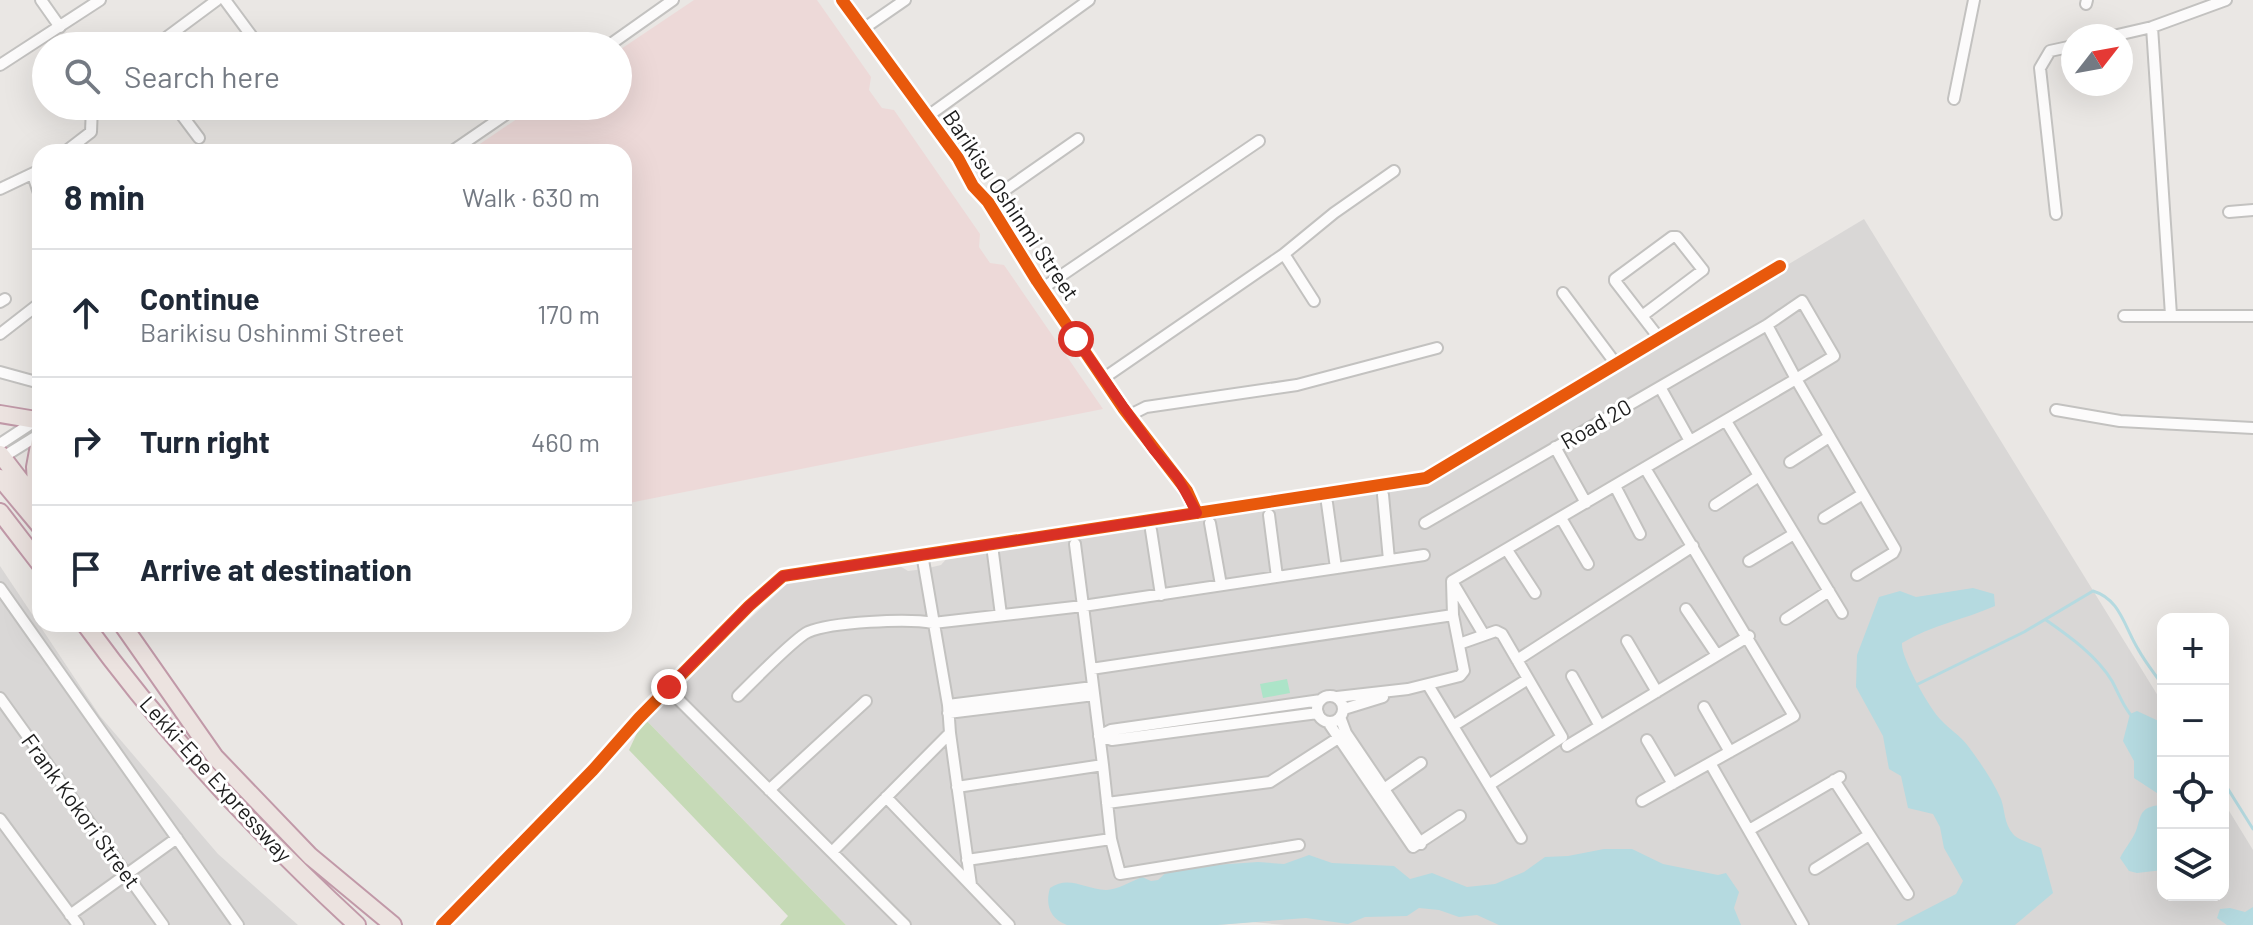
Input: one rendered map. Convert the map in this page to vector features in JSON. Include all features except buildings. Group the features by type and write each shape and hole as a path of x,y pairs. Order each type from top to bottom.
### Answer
{"highway":[{"path":"0,414 32,422"},
{"path":"1,452 32,494"},
{"path":"0,478 32,516"},
{"path":"0,512 6,524 32,555"},
{"name":"Lekki-Epe Expressway","path":"91,632 197,766 298,870 357,925"},
{"name":"Lekki-Epe Expressway","path":"128,632 215,757 310,856 393,925"}],"street":[{"path":"41,0 60,27"},
{"path":"52,32 100,0"},
{"path":"174,32 217,0"},
{"path":"225,0 249,32"},
{"path":"628,32 673,0"},
{"name":"Barikisu Oshinmi Street","path":"842,0 958,158 973,186 988,202 1104,378 1153,449 1187,491 1197,513"},
{"path":"863,29 905,0"},
{"path":"928,116 1089,0"},
{"path":"1954,99 1974,0"},
{"path":"2133,31 2226,0"},
{"path":"2152,27 2171,315"},
{"path":"0,65 32,45"},
{"path":"2056,214 2040,68 2050,51 2061,49"},
{"path":"75,144 91,132 93,120"},
{"path":"186,120 199,138"},
{"path":"463,144 498,120"},
{"path":"988,202 1078,139"},
{"path":"1043,288 1259,141"},
{"path":"1104,378 1284,254 1334,213 1394,171"},
{"path":"0,189 32,174"},
{"path":"2229,212 2253,210"},
{"path":"1642,316 1703,270 1677,237 1672,237 1615,279 1642,316 1659,338"},
{"path":"1284,254 1314,301"},
{"path":"442,925 593,770 639,718 778,580 790,575 922,554 1426,478 1780,266"},
{"path":"1563,293 1616,364"},
{"name":"Road 20","path":"1425,523 1767,325 1802,301 1834,356 1796,379"},
{"path":"0,334 32,309"},
{"path":"2124,316 2253,316"},
{"path":"1767,325 1895,549 1857,575"},
{"path":"1130,415 1146,407 1297,385 1437,348"},
{"path":"0,372 32,381"},
{"path":"1452,581 1796,379"},
{"path":"1660,387 1690,441"},
{"path":"2056,410 2120,421 2253,428"},
{"path":"1726,421 1842,613"},
{"path":"1,452 32,429"},
{"path":"1790,462 1829,437"},
{"path":"1555,447 1586,503"},
{"path":"1642,801 1794,716 1749,636 1645,468"},
{"path":"1715,505 1759,476"},
{"path":"1615,486 1640,534"},
{"path":"1824,518 1863,494"},
{"path":"1383,495 1389,560"},
{"path":"1327,503 1336,568"},
{"path":"1269,515 1277,577"},
{"path":"1561,518 1588,564"},
{"path":"1210,523 1221,585"},
{"path":"1151,530 1161,595"},
{"path":"1749,561 1794,534"},
{"path":"1075,544 1117,872 1123,875 1299,845"},
{"path":"1517,660 1693,546"},
{"path":"1507,550 1535,593"},
{"path":"993,553 1001,615"},
{"path":"922,554 948,709 971,885"},
{"path":"738,696 806,632 848,625 913,619 933,623 1083,606 1424,555"},
{"path":"1099,736 1111,730 1321,700 1328,696 1408,689 1463,673 1453,615 1452,581"},
{"path":"1452,581 1484,635"},
{"path":"0,588 238,925"},
{"path":"1786,619 1829,591"},
{"path":"1686,609 1717,655"},
{"path":"1091,669 1453,615"},
{"path":"1459,644 1499,631 1562,737 1489,785"},
{"path":"1567,746 1749,636"},
{"path":"1627,641 1657,692"},
{"path":"1572,676 1600,726"},
{"path":"1453,726 1528,679"},
{"path":"1428,685 1521,838"},
{"path":"1328,722 1342,713 1408,689"},
{"path":"948,709 1093,691"},
{"path":"675,696 905,925"},
{"path":"1337,697 1342,713 1342,735"},
{"name":"Frank Kokori Street","path":"0,698 163,925"},
{"path":"1318,713 1321,700"},
{"path":"769,790 866,701"},
{"path":"1704,707 1730,752"},
{"path":"1099,736 1112,740 1318,713 1342,735 1417,846 1460,816"},
{"path":"832,852 950,733"},
{"path":"1107,803 1270,782 1342,735"},
{"path":"1647,740 1673,784"},
{"path":"1379,792 1421,763"},
{"path":"1710,763 1803,925"},
{"path":"957,787 1103,765"},
{"path":"1749,830 1837,778 1869,835 1908,894"},
{"path":"886,797 1009,925"},
{"path":"0,819 78,925"},
{"path":"1815,869 1869,835"},
{"path":"70,915 177,838"},
{"path":"967,860 1111,839"}],"shaded area":[{"path":"694,0 817,0 871,77 869,90 882,108 894,110 980,234 979,247 990,263 1004,265 1103,409 632,502 632,144 480,144 515,120 632,120 632,42"},
{"path":"1864,219 2157,694 2157,901 2229,901 2229,811 2253,850 2253,925 1285,925 1252,922 1217,925 846,925 644,718 788,583 895,563 908,571 924,569 941,565 949,556 1427,481"},
{"path":"0,566 32,614 32,632 44,632 100,716 218,854 298,925 0,925"}],"green space":[{"path":"1287,679 1290,693 1263,698 1260,684"},
{"path":"644,718 846,925 780,925 788,916 629,750"}],"water":[{"path":"1973,588 1994,594 1995,606 1913,637 1902,643 1903,650 1930,706 1965,742 1990,779 2001,799 2010,830 2018,838 2041,848 2053,893 2015,925 1896,925 1956,894 1963,881 1944,848 1940,827 1933,814 1908,808 1901,776 1889,769 1883,736 1856,687 1857,655 1879,597 1900,591 1916,597"},
{"path":"2137,711 2157,720 2157,793 2134,778 2134,761 2123,741 2130,714"},
{"path":"2157,806 2157,871 2137,873 2129,871 2120,858 2147,808"},
{"path":"1604,849 1632,849 1663,864 1718,875 1726,873 1739,892 1734,908 1741,925 1499,925 1477,915 1459,917 1439,910 1419,908 1407,916 1365,917 1348,924 1306,918 1217,925 1067,925 1053,915 1048,900 1050,888 1057,884 1110,890 1142,877 1158,880 1171,868 1258,862 1284,864 1309,855 1332,863 1394,866 1410,879 1432,873 1467,887 1495,884 1524,872 1545,857"},
{"path":"2253,907 2253,925 2227,925 2217,918 2220,909 2245,912"}],"waterway":[{"path":"1918,684 2024,632 2093,591 2115,607 2162,685"},
{"path":"2046,620 2099,663 2130,714"},
{"path":"2229,791 2253,829"}],"cycle path":[{"path":"842,0 958,158 973,186 988,202 1123,408 1187,491 1197,513"},
{"path":"442,925 593,770 639,718 749,606 783,576 1426,478 1780,266"}],"route":[{"path":"669,687 783,576 1197,513 1187,491 1123,408 1076,339"}]}
